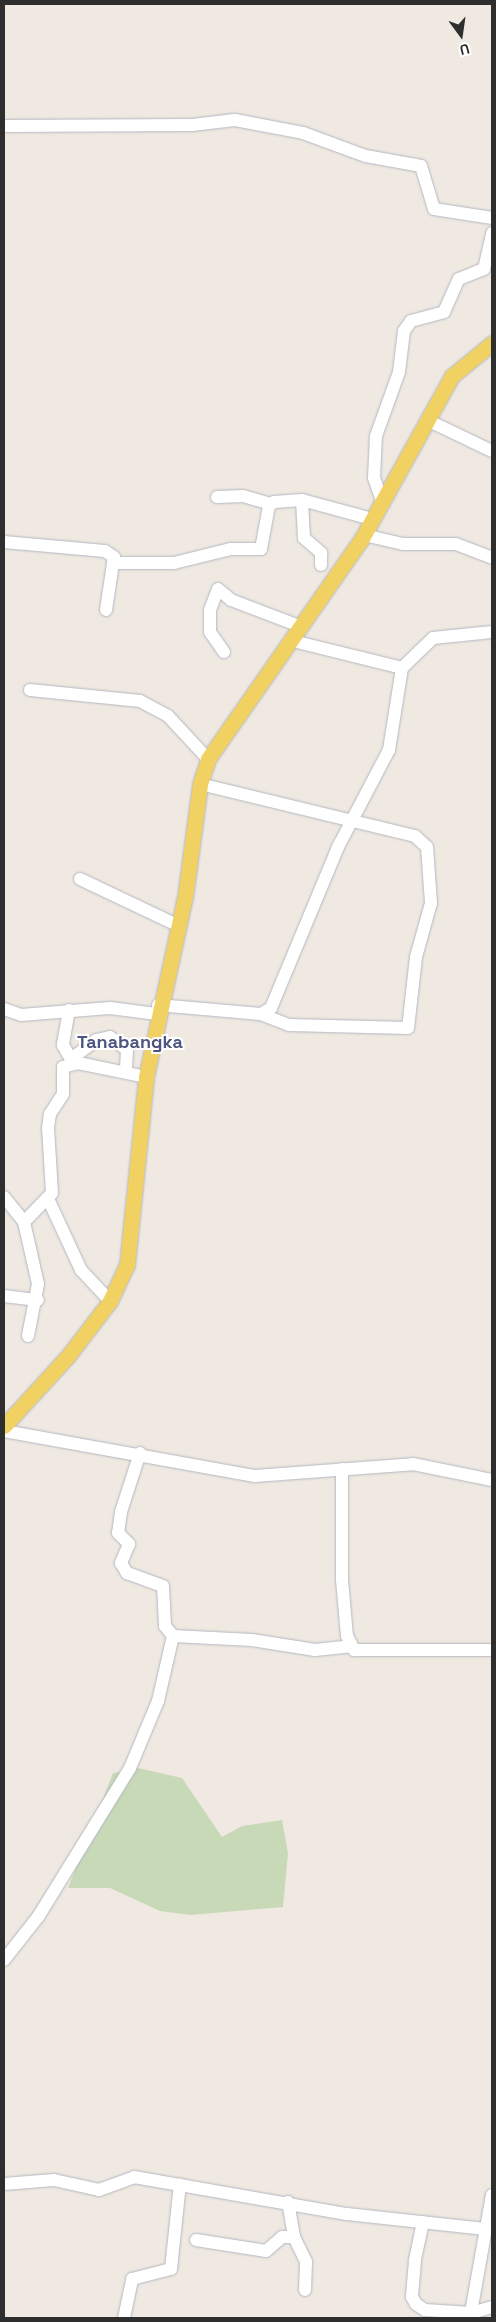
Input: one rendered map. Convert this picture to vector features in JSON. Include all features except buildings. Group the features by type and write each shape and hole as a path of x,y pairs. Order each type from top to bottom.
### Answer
{"main road":[{"path":"4,1426 56,1371 110,1301 128,1260 146,1077 158,1009 179,926 200,784 208,759 293,641 364,534 452,376 492,343"}],"street":[{"path":"4,126 192,125 235,120 303,133 366,156 421,166 434,209 492,218"},
{"path":"382,501 374,478 376,436 399,372 404,331 411,321 444,312 459,279 484,269 492,233"},
{"path":"427,420 492,451"},
{"path":"216,497 243,496 271,504 302,500 372,519"},
{"path":"302,500 304,538 321,552 321,565"},
{"path":"113,563 174,563 231,549 261,548 271,504"},
{"path":"364,534 403,544 456,544 492,558"},
{"path":"4,542 105,551 114,556 106,610"},
{"path":"224,652 210,632 210,610 218,589 231,600 302,627"},
{"path":"261,1014 274,1002 353,820 389,750 402,668 432,638 492,632"},
{"path":"293,641 402,668"},
{"path":"30,690 140,702 168,716 208,759"},
{"path":"4,1009 21,1015 110,1008 261,1014 289,1025 399,1031 410,1025 416,957 431,903 428,847 422,839 353,820 200,784"},
{"path":"80,879 179,926"},
{"path":"70,1010 63,1045 72,1061"},
{"path":"110,1301 81,1270 49,1201 50,1114 62,1094 63,1067 96,1040 110,1037 127,1050 126,1071"},
{"path":"72,1061 126,1071 146,1077"},
{"path":"4,1196 24,1222 38,1300 28,1336"},
{"path":"24,1222 49,1201"},
{"path":"4,1296 38,1300"},
{"path":"4,1431 140,1452 255,1476 413,1464 492,1480"},
{"path":"140,1452 121,1512 118,1533 129,1541 122,1567 163,1586 167,1596 165,1626 173,1636 252,1640 314,1650 351,1646 359,1652 404,1653 492,1650"},
{"path":"342,1469 341,1572 351,1646"},
{"path":"4,1960 38,1917 130,1768 158,1701 173,1636"},
{"path":"4,2184 54,2180 99,2190 134,2177 288,2202 347,2214 485,2229"},
{"path":"124,2318 132,2278 171,2269 180,2184"},
{"path":"471,2315 492,2195"},
{"path":"288,2202 294,2237 306,2262 304,2290"},
{"path":"423,2222 412,2299 425,2310 471,2315 492,2307"},
{"path":"196,2240 266,2251 282,2237 294,2237"}],"green space":[{"path":"138,1768 182,1778 222,1837 242,1826 282,1820 288,1853 283,1907 190,1915 160,1911 110,1888 68,1888 113,1773"}],"district":[{"name":"Tanabangka","path":"130,1042"}]}
